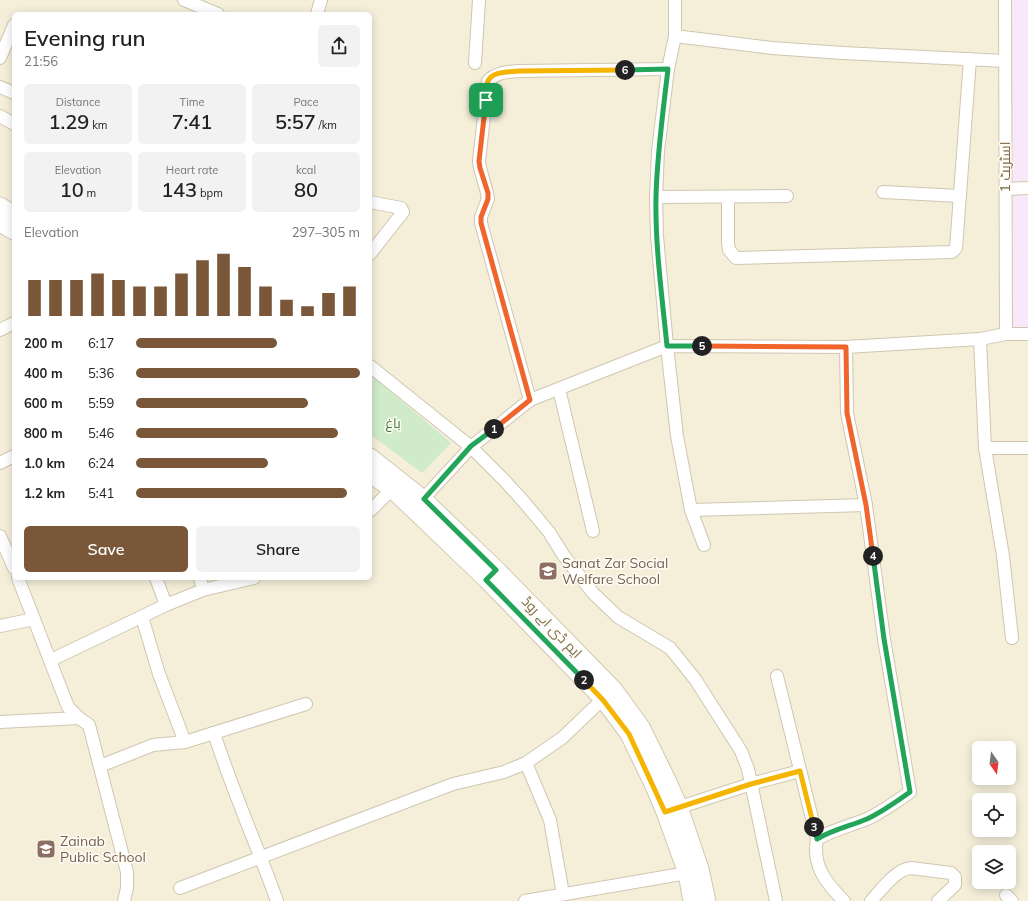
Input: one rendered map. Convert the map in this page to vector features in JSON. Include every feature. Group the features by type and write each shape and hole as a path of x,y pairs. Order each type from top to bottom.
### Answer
{"main road":[{"path":"0,206 12,213"},
{"path":"0,223 12,230"},
{"name":"ایم ڈی اے روڈ","path":"372,459 424,499 603,700 629,734 672,809 692,901"},
{"name":"ایم ڈی اے روڈ","path":"372,475 392,489 492,575 614,690 641,727 672,809 700,869 707,901"}],"street":[{"path":"184,0 213,12"},
{"path":"318,12 321,0"},
{"path":"475,64 479,0"},
{"path":"675,0 675,36 668,69 658,151 656,197 657,236 677,436 691,510 704,545"},
{"name":"اسٹریٹ 1","path":"1005,0 1006,334"},
{"path":"0,58 12,30"},
{"path":"675,36 772,48 1005,61"},
{"path":"728,197 728,243 732,255 736,258 952,252 956,248 970,59"},
{"path":"530,400 481,223 481,217 488,199 488,193 479,161 488,81 492,76 519,71 668,69"},
{"path":"0,87 12,92"},
{"path":"0,116 12,123"},
{"path":"1006,189 1028,188"},
{"path":"883,192 960,196"},
{"path":"656,197 787,196"},
{"path":"372,202 401,208 403,212 372,255"},
{"path":"0,330 12,324"},
{"path":"424,499 471,446 530,400 667,346 846,347 980,339 1006,334 1028,334"},
{"path":"980,339 985,448 1003,556 1012,638"},
{"path":"817,839 827,833 868,818 895,804 910,792 884,639 866,505 847,413 846,347"},
{"path":"372,368 471,446 524,502 549,532 564,556 593,593 618,617 670,648 695,679 741,751 748,769 776,901"},
{"path":"559,389 593,531"},
{"path":"985,448 1028,448"},
{"path":"0,463 12,457"},
{"path":"372,509 392,489"},
{"path":"691,510 866,505"},
{"path":"0,536 12,563"},
{"path":"19,580 68,707 78,718 89,725 126,872 127,888 124,901"},
{"path":"157,580 166,605"},
{"path":"200,580 203,590"},
{"path":"50,660 166,605 203,590 246,580"},
{"path":"142,617 159,674 185,742"},
{"path":"0,626 34,619"},
{"path":"777,676 817,839 815,849 821,872 828,885 844,901"},
{"path":"180,888 453,784 504,772 526,762 562,738 603,700"},
{"path":"100,766 153,745 185,742 306,704"},
{"path":"0,722 78,718"},
{"path":"214,733 226,770 277,901"},
{"path":"526,762 550,820 563,894"},
{"path":"672,809 751,784 800,771"},
{"path":"871,901 899,873 911,868 951,872 955,877 955,885 938,901"},
{"path":"530,901 563,894 585,896 686,873"}],"shaded area":[{"path":"0,0 1028,0 1028,901 0,901"},
{"path":"999,0 1028,0 1028,333 1006,334"}],"green space":[{"name":"باغ","path":"372,376 451,443 422,473 372,436"}],"place":[{"name":"Sanat Zar Social Welfare School","path":"548,571"},
{"name":"Zainab Public School","path":"46,849"}],"route":[{"path":"668,69 658,151 656,197 657,236 667,346 846,347 847,413 866,505 884,639 910,792 895,804 868,818 827,833 817,839 800,771 751,784 665,812 629,734 603,700 486,580 496,570 424,499 471,446 530,400 481,223 481,217 488,199 488,193 483,180 479,161 482,146 486,100 488,81 492,76 502,73 519,71 668,69"}]}
